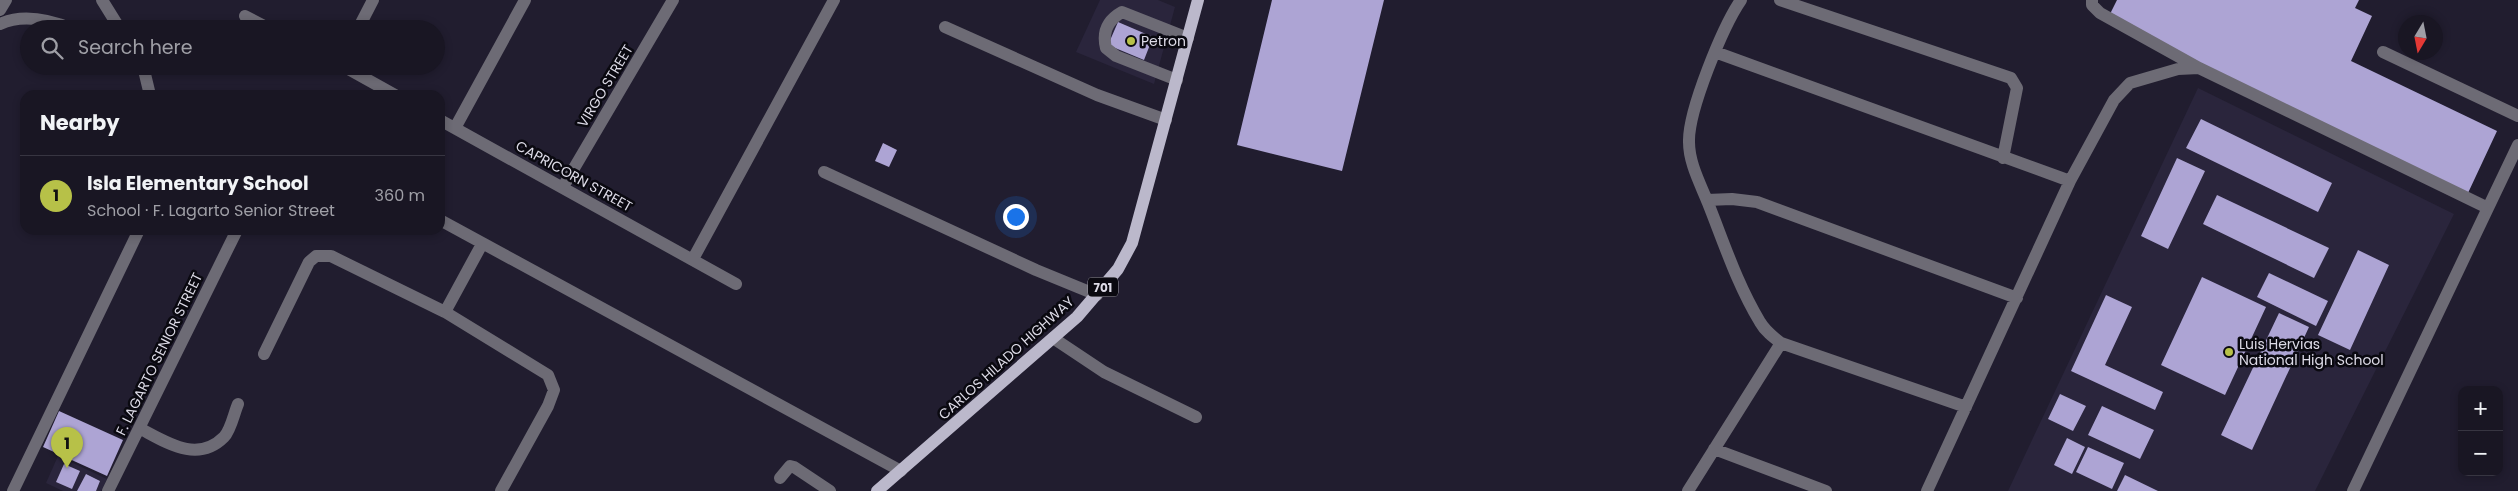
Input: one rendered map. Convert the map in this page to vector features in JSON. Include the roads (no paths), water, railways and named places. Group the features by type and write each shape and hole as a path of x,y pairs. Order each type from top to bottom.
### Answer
{"main road":[{"name":"CARLOS HILADO HIGHWAY","path":"877,491 1078,317 1118,269 1132,243 1198,0"}],"street":[{"path":"0,10 6,0"},
{"path":"102,0 114,20"},
{"path":"363,20 373,0"},
{"path":"455,128 525,0"},
{"name":"VIRGO STREET","path":"563,187 673,0"},
{"path":"693,259 834,0"},
{"path":"1741,0 1715,52 1690,121 1689,141 1690,157 1738,281 1760,323 1770,335 1781,343 1966,408"},
{"path":"1780,0 2011,78 2018,88 2003,158"},
{"path":"2092,0 2092,5 2100,13 2199,68 2488,208"},
{"path":"1177,80 1116,56 1106,48 1106,30 1115,16 1122,12 1188,38"},
{"path":"245,16 253,20"},
{"path":"0,24 18,19 38,20"},
{"path":"944,27 1061,80 1166,120"},
{"path":"1715,52 2003,158 2070,180"},
{"path":"2383,52 2518,116"},
{"path":"1927,491 2070,180 2114,100 2130,83 2162,73 2199,68"},
{"path":"144,75 149,90"},
{"path":"359,75 386,90"},
{"name":"CAPRICORN STREET","path":"445,123 736,284"},
{"path":"2354,491 2518,145"},
{"path":"824,172 1036,270 1097,296"},
{"path":"1707,200 1732,199 1758,202 2016,298"},
{"path":"445,223 901,471"},
{"path":"14,491 137,235"},
{"name":"F. LAGARTO SENIOR STREET","path":"108,491 236,235"},
{"path":"445,312 482,244"},
{"path":"264,354 309,262 320,255 331,256 445,312 548,375 554,390 548,406 501,491"},
{"path":"1053,338 1104,372 1196,417"},
{"path":"1688,491 1781,343"},
{"path":"139,428 182,450 195,450 211,445 225,436 238,404"},
{"path":"1714,449 1826,491"},
{"path":"780,478 790,466 830,491"}],"place":[{"name":"Petron","path":"1131,41"},
{"name":"Luis Hervias National High School","path":"2229,352"},
{"name":"Isla Elementary School","path":"67,468"}]}
